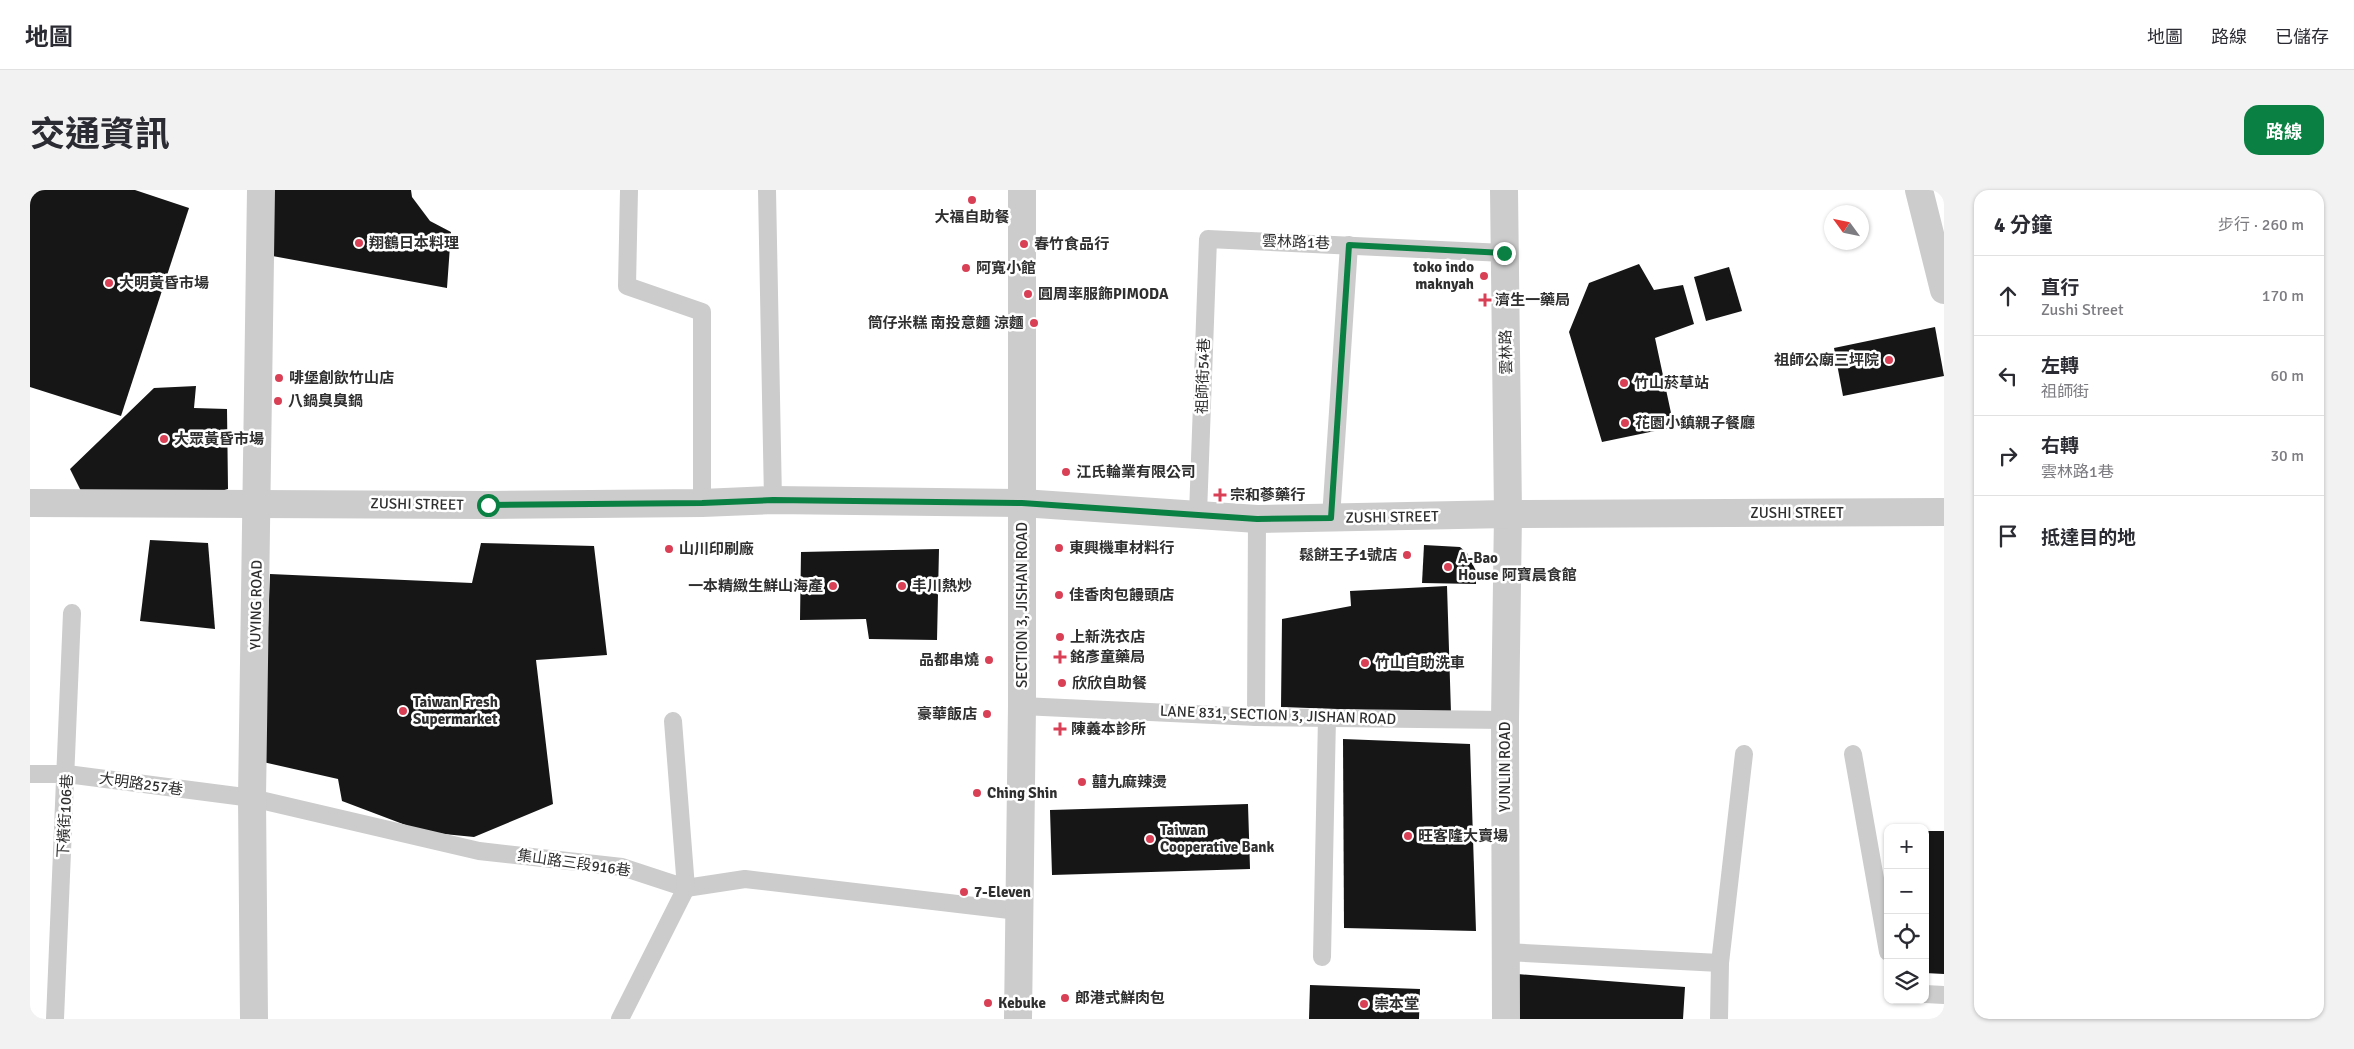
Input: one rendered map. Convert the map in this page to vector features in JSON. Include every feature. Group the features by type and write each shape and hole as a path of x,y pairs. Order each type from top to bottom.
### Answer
{"street":[{"name":"YUYING ROAD","path":"254,1019 252,798 258,502 261,190"},
{"name":"SECTION 3, JISHAN ROAD","path":"1018,1019 1022,706 1022,190"},
{"name":"雲林路","path":"1504,190 1508,514"},
{"path":"1919,190 1944,290"},
{"name":"ZUSHI STREET","path":"30,503 258,502 488,505 702,503 773,500 1022,503 1257,519 1508,514 1944,512"},
{"name":"YUNLIN ROAD","path":"1506,1019 1505,720 1508,514"}],"lane":[{"path":"629,190 628,286 702,312 702,503"},
{"path":"767,190 773,500"},
{"name":"雲林路1巷","path":"1208,239 1504,253"},
{"name":"祖師街54巷","path":"1198,514 1208,239"},
{"path":"1331,518 1349,245"},
{"path":"1256,717 1257,519"},
{"name":"下橫街106巷","path":"55,1019 72,613"},
{"name":"LANE 831, SECTION 3, JISHAN ROAD","path":"1022,706 1256,717 1505,720"},
{"path":"1322,957 1327,718"},
{"path":"620,1019 686,888 673,721"},
{"path":"1719,1019 1720,963 1744,754"},
{"path":"1853,754 1884,929"},
{"name":"大明路257巷","path":"30,774 66,774 252,798"},
{"name":"集山路三段916巷","path":"252,798 479,851 622,867 686,888 745,879 1018,910"},
{"path":"1506,952 1720,963"},
{"path":"1929,994 1944,995"}],"building":[{"name":"大明黃昏市場","path":"30,190 135,190 189,208 121,416 30,387"},
{"name":"翔鶴日本料理","path":"271,190 411,190 412,197 430,221 451,232 447,288 267,255"},
{"name":"竹山菸草站","path":"1639,264 1654,290 1683,285 1694,324 1655,338 1674,427 1602,442 1569,332 1589,283"},
{"path":"1729,267 1742,311 1706,321 1694,277"},
{"name":"祖師公廟三坪院","path":"1935,327 1944,376 1843,396 1834,348"},
{"name":"大眾黃昏市場","path":"196,386 194,408 227,409 228,489 203,496 85,499 70,469 154,388"},
{"path":"150,540 208,543 215,629 140,621"},
{"name":"Taiwan Fresh Supermarket","path":"481,543 594,546 607,655 536,660 553,804 474,837 424,832 342,801 338,779 263,762 270,574 472,583"},
{"name":"A-Bao House 阿寶晨食館","path":"1424,545 1460,547 1467,553 1476,571 1476,584 1422,583"},
{"path":"939,549 937,640 869,639 866,619 800,620 801,552"},
{"name":"竹山自助洗車","path":"1447,586 1451,713 1281,707 1282,619 1351,606 1350,591"},
{"name":"旺客隆大賣場","path":"1343,739 1470,744 1476,931 1344,928"},
{"name":"Taiwan Cooperative Bank","path":"1248,804 1250,869 1052,875 1050,810"},
{"path":"1929,831 1944,831 1944,974 1929,973"},
{"path":"1517,974 1685,987 1683,1019 1517,1019"},
{"name":"崇本堂","path":"1310,985 1420,989 1419,1019 1309,1019"}],"place":[{"name":"大福自助餐","path":"972,200"},
{"name":"翔鶴日本料理","path":"359,243"},
{"name":"春竹食品行","path":"1024,244"},
{"name":"阿寬小館","path":"966,268"},
{"name":"toko indo maknyah","path":"1484,276"},
{"name":"大明黃昏市場","path":"109,283"},
{"name":"圓周率服飾PIMODA","path":"1028,294"},
{"name":"濟生一藥局","path":"1485,300"},
{"name":"筒仔米糕 南投意麵 涼麵","path":"1034,323"},
{"name":"祖師公廟三坪院","path":"1889,360"},
{"name":"啡堡創飲竹山店","path":"279,378"},
{"name":"竹山菸草站","path":"1624,383"},
{"name":"八鍋臭臭鍋","path":"278,401"},
{"name":"花園小鎮親子餐廳","path":"1625,423"},
{"name":"大眾黃昏市場","path":"164,439"},
{"name":"江氏輪業有限公司","path":"1066,472"},
{"name":"宗和蔘藥行","path":"1220,495"},
{"name":"東興機車材料行","path":"1059,548"},
{"name":"山川印刷廠","path":"669,549"},
{"name":"鬆餅王子1號店","path":"1407,555"},
{"name":"A-Bao House 阿寶晨食館","path":"1448,567"},
{"name":"一本精緻生鮮山海產","path":"833,586"},
{"name":"丰川熱炒","path":"902,586"},
{"name":"佳香肉包饅頭店","path":"1059,595"},
{"name":"上新洗衣店","path":"1060,637"},
{"name":"銘彥童藥局","path":"1060,657"},
{"name":"品都串燒","path":"989,660"},
{"name":"竹山自助洗車","path":"1365,663"},
{"name":"欣欣自助餐","path":"1062,683"},
{"name":"Taiwan Fresh Supermarket","path":"403,711"},
{"name":"豪華飯店","path":"987,714"},
{"name":"陳義本診所","path":"1060,729"},
{"name":"囍九麻辣燙","path":"1082,782"},
{"name":"Ching Shin","path":"977,793"},
{"name":"旺客隆大賣場","path":"1408,836"},
{"name":"Taiwan Cooperative Bank","path":"1150,839"},
{"name":"7-Eleven","path":"964,892"},
{"name":"郎港式鮮肉包","path":"1065,998"},
{"name":"Kebuke","path":"988,1003"},
{"name":"崇本堂","path":"1364,1004"}],"route":[{"path":"488,505 702,503 773,500 1022,503 1257,519 1331,518 1349,245 1504,253"}]}
